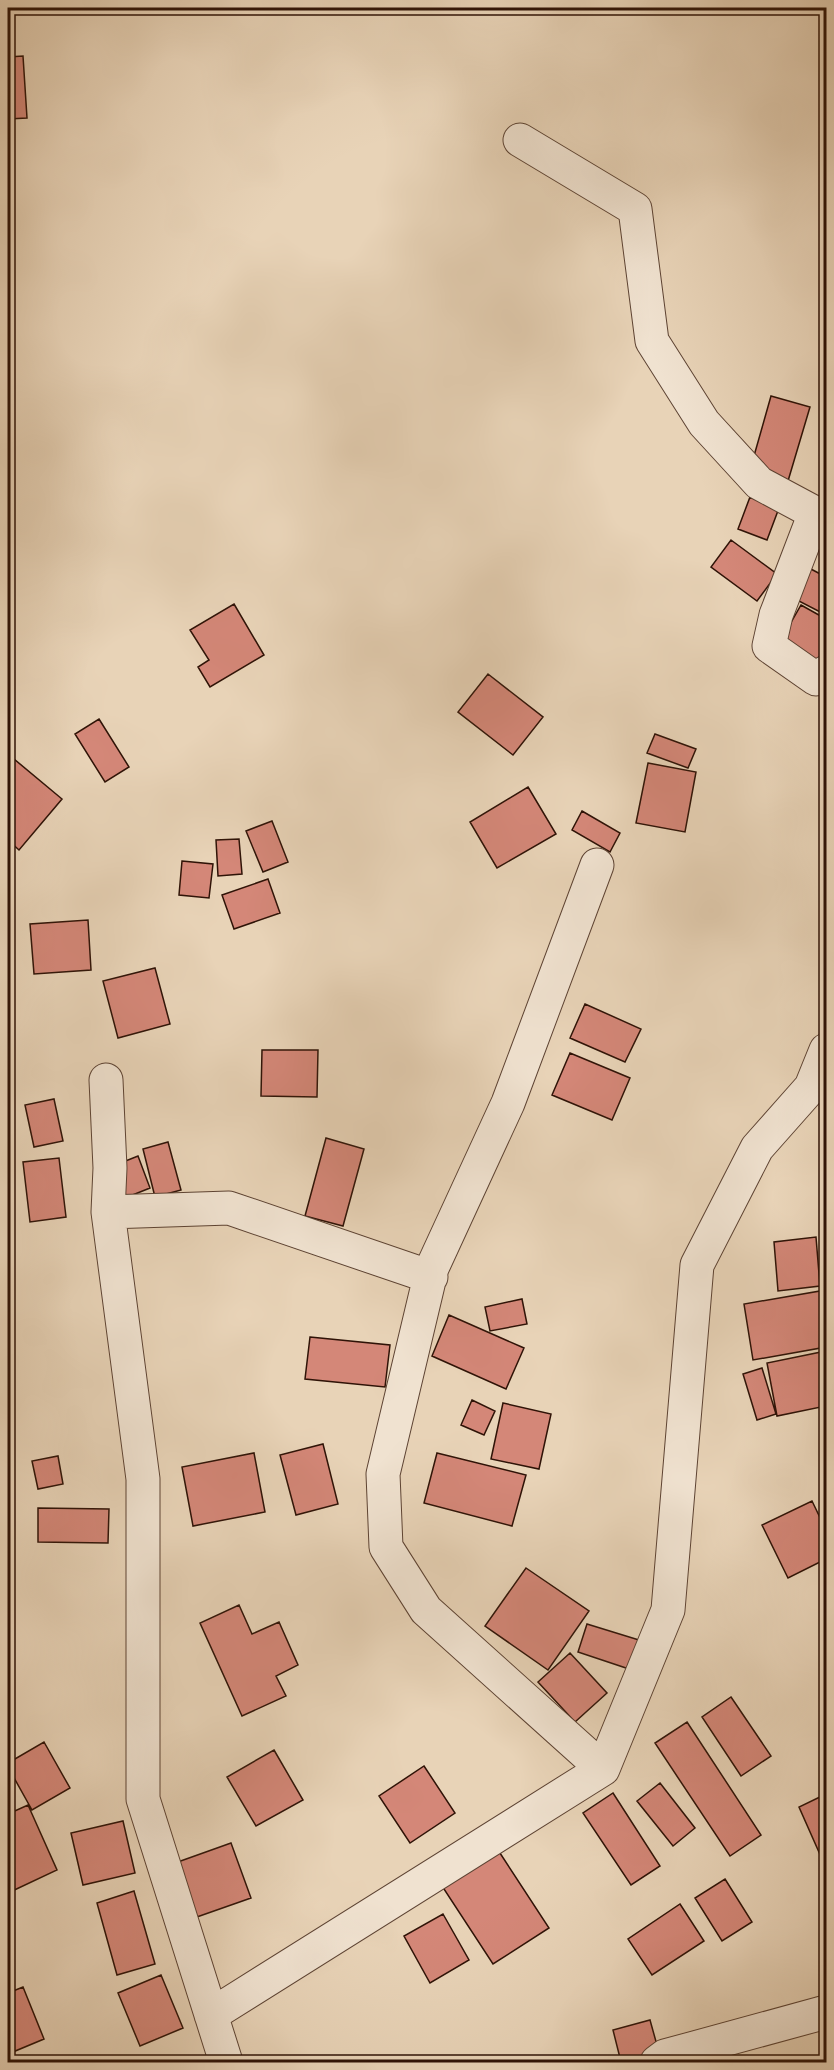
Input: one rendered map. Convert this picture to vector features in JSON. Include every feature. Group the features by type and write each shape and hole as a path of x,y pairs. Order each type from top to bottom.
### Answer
{"street":[{"path":"520,140 635,209 652,340 704,423 759,483 815,513 776,615 769,646 816,679 826,672"},
{"path":"597,864 508,1103 432,1268 383,1473 386,1547 426,1610 603,1769"},
{"path":"211,2015 603,1769 668,1610 697,1265 757,1148 811,1087 826,1050"},
{"path":"106,1080 110,1168 108,1212 143,1479 143,1798 226,2062"},
{"path":"108,1212 229,1208 431,1277"},
{"path":"657,2062 665,2056 826,2012"}],"building":[{"path":"23,56 27,118 8,119 8,57"},
{"path":"771,396 810,407 788,481 750,470"},
{"path":"750,497 779,508 767,540 738,529"},
{"path":"731,540 777,574 757,601 711,567"},
{"path":"809,568 826,577 826,615 793,598"},
{"path":"234,604 264,655 210,687 198,667 209,660 190,630"},
{"path":"801,605 826,619 826,665 781,640"},
{"path":"488,674 543,717 513,755 458,712"},
{"path":"99,719 129,767 105,782 75,734"},
{"path":"655,734 696,749 688,768 647,753"},
{"path":"8,754 62,799 19,850 8,840"},
{"path":"648,763 696,772 685,832 636,823"},
{"path":"528,787 556,834 497,868 470,822"},
{"path":"582,811 620,833 610,852 572,830"},
{"path":"272,821 288,862 263,872 246,831"},
{"path":"239,839 242,874 218,876 216,840"},
{"path":"182,861 213,864 209,898 179,895"},
{"path":"268,879 280,913 234,929 222,895"},
{"path":"88,920 91,970 34,974 30,924"},
{"path":"155,968 170,1024 118,1038 103,981"},
{"path":"585,1004 641,1029 625,1062 570,1038"},
{"path":"262,1050 318,1050 317,1097 261,1096"},
{"path":"570,1053 630,1078 612,1120 552,1095"},
{"path":"54,1099 63,1141 34,1147 25,1105"},
{"path":"326,1138 364,1149 343,1226 305,1216"},
{"path":"168,1142 181,1190 155,1197 143,1149"},
{"path":"138,1156 150,1188 125,1198 113,1166"},
{"path":"59,1158 66,1217 30,1222 23,1162"},
{"path":"816,1237 820,1286 778,1291 774,1242"},
{"path":"826,1290 826,1347 753,1360 744,1304"},
{"path":"522,1299 527,1324 490,1331 485,1307"},
{"path":"449,1315 524,1348 506,1389 432,1356"},
{"path":"310,1337 390,1345 385,1387 305,1379"},
{"path":"826,1351 826,1406 777,1416 767,1363"},
{"path":"762,1368 776,1414 757,1420 743,1374"},
{"path":"472,1400 495,1411 484,1435 461,1425"},
{"path":"503,1403 551,1414 539,1469 491,1459"},
{"path":"323,1444 338,1504 296,1515 280,1455"},
{"path":"254,1453 265,1512 193,1526 182,1467"},
{"path":"437,1453 526,1475 512,1526 424,1503"},
{"path":"58,1456 63,1484 38,1489 32,1461"},
{"path":"812,1501 826,1530 826,1559 788,1578 762,1525"},
{"path":"38,1508 109,1509 108,1543 38,1542"},
{"path":"526,1568 589,1611 548,1670 485,1626"},
{"path":"239,1605 252,1634 279,1622 298,1665 276,1676 286,1696 242,1716 200,1623"},
{"path":"587,1624 639,1640 629,1669 578,1652"},
{"path":"570,1653 607,1693 575,1722 538,1682"},
{"path":"731,1697 771,1756 741,1776 702,1717"},
{"path":"687,1722 761,1835 730,1856 655,1743"},
{"path":"44,1742 70,1788 32,1810 8,1767 8,1763"},
{"path":"274,1750 303,1800 256,1826 227,1777"},
{"path":"424,1766 455,1813 410,1843 379,1796"},
{"path":"660,1783 695,1828 673,1846 637,1801"},
{"path":"613,1793 660,1866 631,1885 583,1813"},
{"path":"826,1794 826,1868 799,1807"},
{"path":"28,1805 57,1870 8,1893 8,1814"},
{"path":"123,1821 135,1873 83,1885 71,1833"},
{"path":"231,1843 251,1898 194,1918 175,1863"},
{"path":"498,1850 549,1928 493,1964 442,1886"},
{"path":"725,1879 752,1922 722,1941 695,1898"},
{"path":"134,1891 155,1964 117,1975 97,1903"},
{"path":"680,1904 704,1941 652,1975 628,1939"},
{"path":"443,1914 469,1960 430,1983 404,1936"},
{"path":"161,1975 183,2028 140,2046 118,1993"},
{"path":"23,1987 44,2039 8,2054 8,1993"},
{"path":"650,2020 660,2056 636,2062 621,2062 613,2030"}]}
